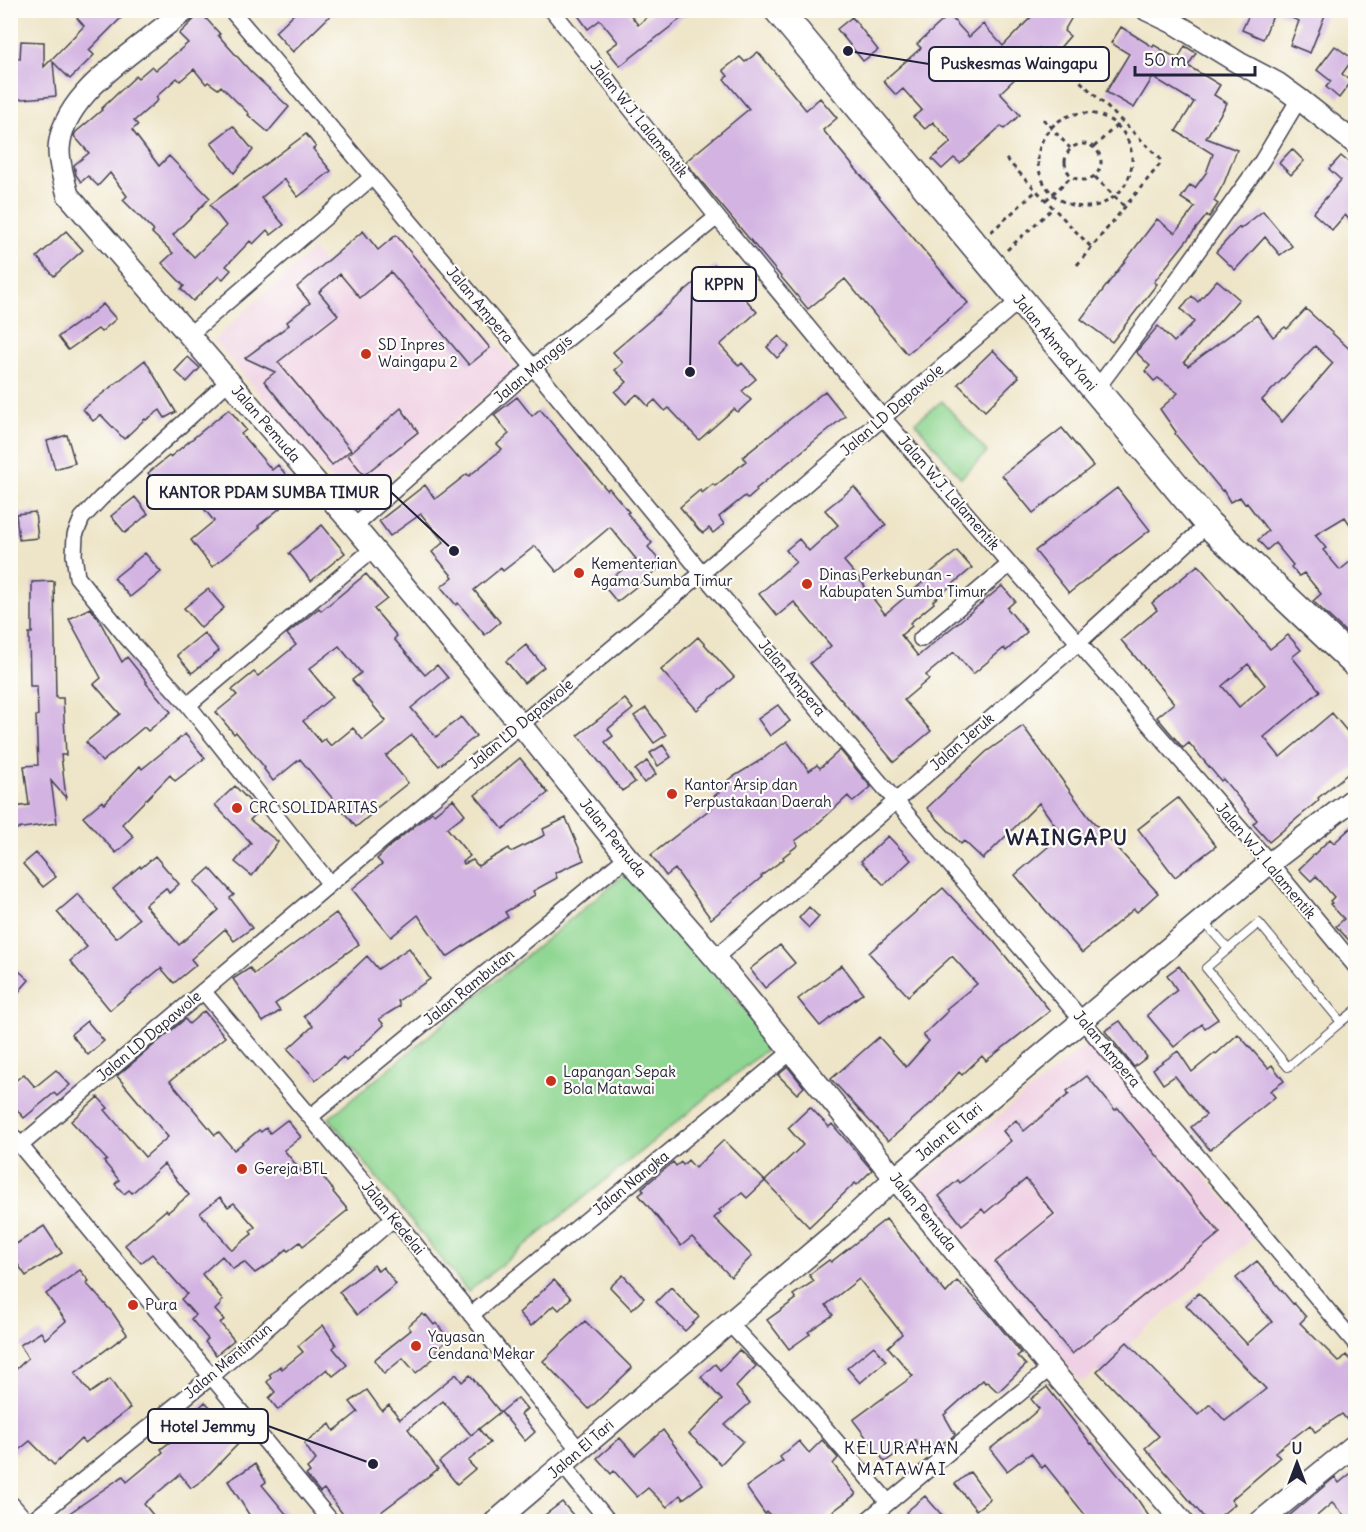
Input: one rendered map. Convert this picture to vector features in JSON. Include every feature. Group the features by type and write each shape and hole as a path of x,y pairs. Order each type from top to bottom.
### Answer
{"highway":[{"name":"Jalan Ahmad Yani","path":"778,10 1208,524 1353,664"}],"street":[{"name":"Jalan Pemuda","path":"186,10 104,75 87,92 66,122 59,149 62,176 68,195 354,526 521,725 627,857 715,958 1050,1368 1183,1521"},
{"name":"Jalan Ampera","path":"231,10 533,367 702,573 1356,1344"},
{"name":"Jalan W.J. Lalamentik","path":"552,10 717,217 883,418 1270,863 1356,967"},
{"path":"1147,10 1278,83 1356,144"},
{"path":"1095,391 1262,161 1299,99"},
{"path":"189,335 371,178"},
{"name":"Jalan Manggis","path":"354,526 533,367 717,217"},
{"name":"Jalan LD Dapawole","path":"16,1139 203,991 702,573 1020,300"},
{"path":"229,381 82,518 75,535 76,577 188,705 330,884"},
{"name":"Jalan Jeruk","path":"715,958 1077,643 1208,524"},
{"path":"188,705 373,549"},
{"path":"921,639 1010,564"},
{"name":"Jalan El Tari","path":"495,1521 841,1228 895,1178 1270,863 1356,797"},
{"name":"Jalan Rambutan","path":"310,1116 627,857"},
{"name":"Jalan Kedelai","path":"203,991 394,1218 579,1450"},
{"name":"Jalan Nangka","path":"471,1315 792,1052"},
{"path":"16,1139 332,1521"},
{"name":"Jalan Mentimun","path":"31,1521 212,1376 394,1218"},
{"path":"728,1322 795,1394 888,1502"},
{"path":"865,1521 1050,1368"},
{"path":"1260,1521 1356,1444"},
{"path":"563,1465 609,1521"},
{"path":"10,1507 23,1521"}],"lane":[{"path":"1203,921 1228,949"},
{"path":"1341,1022 1259,923 1206,968 1288,1067 1356,1010"}],"path":[{"path":"1077,265 1161,163 1159,157 1078,80"},
{"path":"1089,113 1099,115 1117,125 1130,148 1132,161 1130,175 1124,187 1105,202 1094,206 1072,205 1052,194 1042,179 1037,161 1043,137 1051,127 1068,116 1089,113"},
{"path":"1043,119 1070,148"},
{"path":"1094,147 1121,121"},
{"path":"1078,144 1094,147 1101,162 1100,170 1095,177 1079,181 1071,177 1064,163 1065,155 1070,148 1078,144"},
{"path":"1006,159 1091,248"},
{"path":"1046,200 1071,177"},
{"path":"1095,177 1125,207"},
{"path":"983,256 1036,191"},
{"path":"983,256 1052,208"}],"shaded area":[{"name":"SD Inpres Waingapu 2","path":"400,228 517,369 354,506 214,340 313,249 337,281"},
{"path":"1091,1041 1256,1236 1086,1380 1080,1381 921,1189 921,1179"}],"green space":[{"path":"942,401 987,452 961,478 915,422"},
{"name":"Lapangan Sepak Bola Matawai","path":"628,872 774,1043 468,1292 329,1118"}],"building":[{"path":"85,10 129,10 89,50 94,55 70,79 53,62 56,96 12,100 16,58 20,59 21,41 44,42 44,67 84,26 77,18"},
{"path":"298,10 336,10 293,52 275,32"},
{"path":"574,10 627,10 638,25 656,10 692,10 620,66 607,50 618,42 600,20 588,29"},
{"path":"1038,10 1076,10 1064,31 1070,36 1051,58 1039,48 1022,63 1026,68 1000,93 1020,115 1004,129 1001,126 960,163 954,158 942,169 932,159 951,142 933,122 925,129 913,117 922,110 903,89 896,95 883,81 921,48 917,44 949,15 969,37 983,24 1003,46"},
{"path":"1251,10 1327,10 1310,53 1290,45 1299,21 1275,11 1263,39 1242,30"},
{"path":"201,13 251,72 289,107 268,132 248,115 221,86 218,89 208,82 206,84 194,69 180,81 177,78 156,97 158,100 134,121 138,125 132,130 159,166 169,156 210,198 173,235 194,257 226,226 210,205 306,134 316,147 313,149 331,171 298,197 284,179 261,198 284,225 271,235 267,230 253,244 250,241 226,266 231,270 223,279 219,276 193,301 181,289 184,286 162,263 173,253 123,200 127,196 110,173 98,186 88,176 81,182 76,175 74,165 89,153 74,136 136,76 138,78 152,66 156,70 188,43 179,34"},
{"path":"852,17 878,50 863,61 837,29"},
{"path":"1121,27 1178,59 1185,46 1196,53 1188,66 1220,85 1214,95 1227,103 1206,138 1237,150 1214,201 1218,204 1154,282 1157,284 1112,342 1081,319 1157,219 1175,233 1195,207 1181,198 1190,185 1195,188 1206,173 1213,154 1176,131 1194,102 1153,77 1134,108 1106,92 1129,54 1111,43"},
{"path":"1335,46 1353,59 1342,74 1351,82 1339,98 1326,87 1331,81 1317,70"},
{"path":"758,52 806,110 820,98 837,118 823,130 968,303 907,354 845,279 808,309 685,162 749,109 724,79 728,76 723,70 740,57 745,62"},
{"path":"233,126 253,150 234,173 211,143"},
{"path":"1292,149 1304,161 1291,175 1279,163"},
{"path":"1341,156 1353,166 1356,164 1356,227 1345,215 1332,230 1313,213 1341,180 1329,169"},
{"path":"1263,211 1292,246 1280,255 1265,237 1235,270 1216,252 1239,227 1240,229"},
{"path":"66,231 83,250 54,276 37,257"},
{"path":"363,231 378,250 396,235 490,348 469,365 391,272 360,298 340,274 319,292 338,315 278,362 351,450 332,465 264,381 275,372 245,358 289,325 287,322 310,303 297,287"},
{"path":"715,265 757,312 720,345 739,366 742,363 756,379 742,391 751,400 738,412 734,409 699,440 669,408 665,411 655,400 648,406 637,394 626,404 615,392 627,382 615,370 623,363 613,352"},
{"path":"1217,280 1239,299 1184,362 1188,366 1257,315 1273,337 1285,327 1287,329 1306,309 1356,355 1356,533 1345,517 1315,535 1326,548 1323,550 1340,570 1356,557 1356,642 1313,601 1321,594 1304,573 1299,576 1275,543 1267,550 1258,540 1268,531 1240,497 1230,502 1223,490 1175,434 1176,432 1160,409 1178,393 1158,378 1154,381 1145,371 1150,366 1136,352 1158,326 1174,342 1194,322 1181,309 1192,296 1198,302","holes":["1315,346 1333,363 1282,422 1262,400"]},
{"path":"103,304 116,319 101,332 98,329 68,350 58,337"},
{"path":"779,336 789,347 777,358 767,347"},
{"path":"993,350 1019,377 985,411 958,384"},
{"path":"188,357 200,368 187,382 175,371"},
{"path":"145,360 176,412 165,418 160,410 145,419 124,439 101,415 93,421 83,409"},
{"path":"825,391 845,416 756,489 757,491 748,499 745,496 719,517 724,524 713,533 709,528 703,533 699,530 680,507 700,490 702,493 713,484 715,486 746,461 743,457"},
{"path":"517,397 532,416 540,409 607,490 609,488 652,543 648,547 663,565 617,602 603,585 636,559 610,527 557,572 535,546 503,571 501,568 474,590 500,622 485,635 441,587 453,577 432,552 444,542 421,514 390,536 379,521 425,485 435,499 467,474 469,476 502,449 497,444 509,434 494,415"},
{"path":"401,408 418,432 364,475 348,455"},
{"path":"229,409 246,430 241,434 272,470 278,465 300,492 212,567 191,540 214,521 186,487 170,500 148,473"},
{"path":"1062,428 1093,466 1033,513 1002,475"},
{"path":"67,435 75,463 55,469 47,441"},
{"path":"854,487 886,525 844,561 885,614 923,582 921,580 957,551 972,568 933,601 934,603 910,623 912,626 901,635 918,656 1002,586 1015,601 1007,608 1027,632 1006,651 1004,648 973,674 954,652 926,675 929,679 904,700 931,731 894,762 810,663 831,646 794,602 777,616 759,594 796,562 786,550 799,539 809,551 838,525 825,510"},
{"path":"1117,488 1150,530 1069,593 1035,551"},
{"path":"135,497 148,514 125,533 111,516"},
{"path":"35,512 38,538 19,540 16,514"},
{"path":"322,525 345,553 311,581 289,553"},
{"path":"145,553 161,572 130,597 114,578"},
{"path":"1198,565 1270,649 1288,635 1301,650 1292,657 1320,691 1264,737 1280,757 1332,713 1356,742 1356,767 1269,842 1253,824 1257,820 1223,779 1221,781 1189,743 1183,748 1157,717 1174,703 1121,640 1157,610 1152,603","holes":["1248,664 1265,685 1239,707 1222,686"]},
{"path":"366,574 387,599 374,609 397,636 394,639 425,675 437,665 448,678 411,708 436,737 461,717 476,736 439,766 412,735 386,756 408,783 356,827 300,759 273,781 236,732 234,734 216,712 237,695 232,690 254,672 258,676 296,645 287,634 319,608 321,611","holes":["339,646 361,673 352,680 386,721 363,740 353,728 331,746 325,739 321,742 303,721 332,697 309,669"]},
{"path":"54,581 56,698 63,698 66,755 61,755 66,798 51,781 57,823 16,829 14,807 29,805 24,766 38,765 37,686 30,686 29,633 32,633 32,582"},
{"path":"208,589 224,608 201,628 184,608"},
{"path":"90,608 122,662 127,657 171,712 148,731 144,727 102,762 86,742 120,714 94,684 101,678 69,619"},
{"path":"204,633 219,651 192,673 177,655"},
{"path":"698,637 734,677 697,710 661,670"},
{"path":"526,645 544,667 524,683 506,661"},
{"path":"625,699 633,709 608,729 613,736 605,742 635,782 622,791 578,735"},
{"path":"778,705 790,721 770,736 758,719"},
{"path":"646,708 666,735 654,743 634,716"},
{"path":"1023,726 1088,816 1158,893 1137,912 1134,909 1082,953 1015,875 1062,835 1039,803 983,859 964,841 961,844 927,808 986,752"},
{"path":"185,734 205,758 175,781 170,775 122,824 134,837 116,853 83,817 102,801 104,804 140,766 142,769"},
{"path":"787,741 809,771 817,765 820,768 840,750 871,787 853,802 848,796 795,841 798,845 783,857 784,859 711,919 675,869 666,876 651,855 718,803 713,797 730,783 728,780"},
{"path":"663,745 671,757 658,766 650,753"},
{"path":"520,758 548,793 503,829 475,795"},
{"path":"647,761 656,774 644,783 635,770"},
{"path":"235,786 259,811 250,820 278,842 252,876 235,862 251,843 215,805"},
{"path":"1178,798 1216,846 1175,877 1138,829"},
{"path":"453,799 465,814 447,828 470,856 463,862 464,864 473,860 478,866 509,848 511,852 545,835 543,829 566,818 584,860 555,873 557,878 533,891 535,895 505,912 508,917 447,957 418,915 391,937 352,889 382,864 377,859 390,846 432,812 434,814"},
{"path":"1356,823 1356,948 1336,926 1344,919 1330,904 1334,897 1316,876 1311,881 1299,869 1330,839 1334,843"},
{"path":"888,836 911,860 884,885 861,861"},
{"path":"36,853 56,877 43,887 23,864"},
{"path":"155,856 179,884 169,893 166,888 145,905 179,945 219,910 194,882 210,868 234,895 230,898 252,928 234,941 225,929 191,959 196,965 174,983 161,968 110,1010 70,961 87,947 57,912 78,894 116,938 139,919 113,889"},
{"path":"943,888 994,942 1050,1011 986,1061 982,1056 962,1075 959,1072 935,1100 888,1141 831,1079 879,1037 906,1067 929,1041 923,1035 948,1011 946,1009 977,984 952,956 908,996 869,953"},
{"path":"809,907 819,917 809,928 799,918"},
{"path":"336,913 359,944 275,1004 280,1011 263,1022 233,979 250,968 254,974"},
{"path":"780,945 795,963 765,988 750,969"},
{"path":"409,948 430,979 398,1001 400,1006 379,1019 384,1025 346,1061 343,1057 316,1080 288,1049 313,1026 304,1016 367,956 378,969"},
{"path":"10,963 29,980 10,1002"},
{"path":"842,965 863,993 820,1026 798,999"},
{"path":"1179,966 1218,1019 1205,1028 1202,1024 1174,1047 1147,1015 1177,990 1167,975"},
{"path":"204,1011 225,1037 170,1081 215,1135 219,1132 234,1150 259,1130 261,1132 266,1128 270,1133 287,1120 301,1137 284,1150 302,1172 312,1163 348,1210 303,1246 300,1242 288,1251 287,1249 255,1273 244,1262 233,1269 222,1256 202,1274 223,1300 215,1310 224,1320 220,1323 234,1340 216,1355 205,1342 208,1339 191,1319 195,1315 181,1299 187,1294 152,1254 141,1263 125,1245 166,1210 168,1212 189,1195 164,1164 132,1193 129,1190 124,1194 115,1184 119,1180 104,1162 107,1160 71,1121 98,1097 108,1108 105,1110 145,1157 168,1137 117,1076 185,1019 189,1024","holes":["220,1197 228,1207 234,1203 255,1227 250,1231 252,1234 232,1250 200,1213"]},
{"path":"87,1021 104,1041 88,1055 71,1034"},
{"path":"1120,1021 1147,1057 1134,1067 1105,1031"},
{"path":"1238,1034 1268,1068 1272,1065 1284,1081 1270,1091 1275,1097 1210,1150 1191,1127 1206,1115 1175,1076 1163,1084 1153,1069 1178,1051 1192,1072"},
{"path":"788,1067 804,1087 797,1094 778,1075"},
{"path":"56,1070 70,1085 57,1096 54,1093 24,1118 10,1102 10,1085 24,1074 35,1087"},
{"path":"1087,1076 1115,1110 1118,1108 1220,1233 1072,1354 995,1262 1054,1214 1026,1179 985,1213 982,1209 962,1225 939,1196 958,1180 960,1183 1011,1141 1003,1131 1016,1120 1024,1131 1069,1094 1067,1091"},
{"path":"810,1107 829,1127 832,1124 872,1170 809,1227 765,1181 803,1145 788,1128"},
{"path":"724,1140 765,1181 747,1198 742,1193 719,1210 721,1212 714,1218 752,1256 731,1277 692,1237 681,1246 639,1195 644,1191 642,1188 673,1162 676,1166 681,1162 683,1165 688,1160 695,1168"},
{"path":"886,1219 946,1293 957,1281 967,1290 1021,1353 1017,1356 1026,1365 998,1392 983,1380 944,1415 955,1434 950,1439 922,1454 915,1440 885,1462 853,1420 913,1376 888,1347 902,1334 859,1279 826,1305 833,1315 808,1332 810,1334 789,1349 767,1320 796,1299 793,1295 814,1281 809,1275 829,1260 831,1262"},
{"path":"44,1226 62,1253 26,1276 10,1253 10,1248"},
{"path":"1257,1261 1306,1317 1300,1323 1339,1362 1346,1355 1356,1365 1356,1431 1342,1414 1315,1432 1310,1425 1275,1452 1280,1458 1231,1500 1235,1504 1214,1521 1207,1521 1145,1448 1159,1436 1097,1371 1127,1342 1198,1415 1210,1404 1225,1421 1266,1389 1186,1305 1199,1293 1247,1344 1272,1322 1236,1278"},
{"path":"374,1265 378,1271 383,1267 396,1284 357,1315 339,1292"},
{"path":"80,1270 89,1281 86,1283 112,1312 127,1334 75,1373 90,1393 110,1379 130,1408 85,1443 81,1439 54,1465 30,1441 10,1457 10,1375 28,1358 20,1345 41,1332 45,1339 66,1321 46,1294"},
{"path":"623,1275 644,1298 632,1310 610,1287"},
{"path":"554,1280 571,1298 559,1310 554,1305 531,1326 519,1313"},
{"path":"671,1287 699,1317 685,1331 656,1302"},
{"name":"Yayasan Cendana Mekar","path":"422,1314 426,1315 434,1325 436,1323 449,1339 436,1350 439,1354 416,1373 403,1358 384,1374 374,1360 411,1330 408,1326"},
{"path":"585,1321 632,1368 589,1409 543,1361"},
{"path":"323,1325 336,1345 333,1348 347,1365 333,1376 327,1369 278,1410 269,1398 275,1392 267,1382 271,1378 269,1375 280,1366 282,1369 303,1352 298,1346"},
{"path":"874,1346 886,1361 860,1383 847,1368"},
{"path":"739,1350 756,1366 736,1387 750,1403 725,1425 743,1441 721,1464 689,1434 722,1400 701,1377 715,1364 720,1370"},
{"path":"456,1374 462,1382 470,1375 500,1412 471,1435 443,1401 408,1429 438,1469 369,1521 348,1521 324,1489 320,1492 306,1475 310,1472 307,1468 316,1460 304,1444 330,1424 334,1431 358,1412 350,1402 367,1390 382,1411 389,1405 400,1419"},
{"path":"1047,1387 1138,1500 1152,1521 1090,1521 1045,1465 1042,1468 1031,1453 1007,1471 990,1449 1039,1409 1031,1399"},
{"path":"518,1398 527,1409 521,1414 535,1432 525,1441 501,1412"},
{"path":"205,1402 243,1439 204,1479 191,1488 180,1474 144,1504 158,1521 58,1521 123,1476 127,1482 163,1452 161,1449 191,1426 186,1421"},
{"path":"479,1429 490,1443 468,1461 475,1469 457,1484 439,1462"},
{"path":"663,1430 703,1484 683,1499 680,1495 667,1507 648,1488 637,1497 614,1471 611,1474 597,1458 620,1438 635,1455"},
{"path":"822,1440 838,1458 833,1464 856,1494 820,1521 776,1521 767,1512 765,1514 746,1487 783,1461 780,1457 799,1441 809,1453"},
{"path":"255,1464 266,1482 262,1485 292,1521 253,1521 228,1481"},
{"path":"1356,1469 1356,1521 1350,1521 1332,1503 1311,1521 1283,1521 1335,1477 1339,1483"},
{"path":"970,1472 990,1499 976,1510 955,1484"},
{"path":"925,1496 947,1521 914,1521 906,1512"},
{"path":"562,1502 578,1521 537,1521"}],"place":[{"name":"Puskesmas Waingapu","path":"848,51"},
{"name":"SD Inpres Waingapu 2","path":"366,354"},
{"name":"KPPN","path":"690,372"},
{"name":"KANTOR PDAM SUMBA TIMUR","path":"454,551"},
{"name":"Kementerian Agama Sumba Timur","path":"579,573"},
{"name":"Dinas Perkebunan - Kabupaten Sumba Timur","path":"807,584"},
{"name":"Kantor Arsip dan Perpustakaan Daerah","path":"672,794"},
{"name":"CRC SOLIDARITAS","path":"237,808"},
{"name":"Lapangan Sepak Bola Matawai","path":"551,1081"},
{"name":"Gereja BTL","path":"242,1169"},
{"name":"Pura","path":"133,1305"},
{"name":"Yayasan Cendana Mekar","path":"416,1346"},
{"name":"Hotel Jemmy","path":"373,1464"}],"district":[{"name":"WAINGAPU","path":"1067,838"},
{"name":"KELURAHAN MATAWAI","path":"902,1458"}]}
